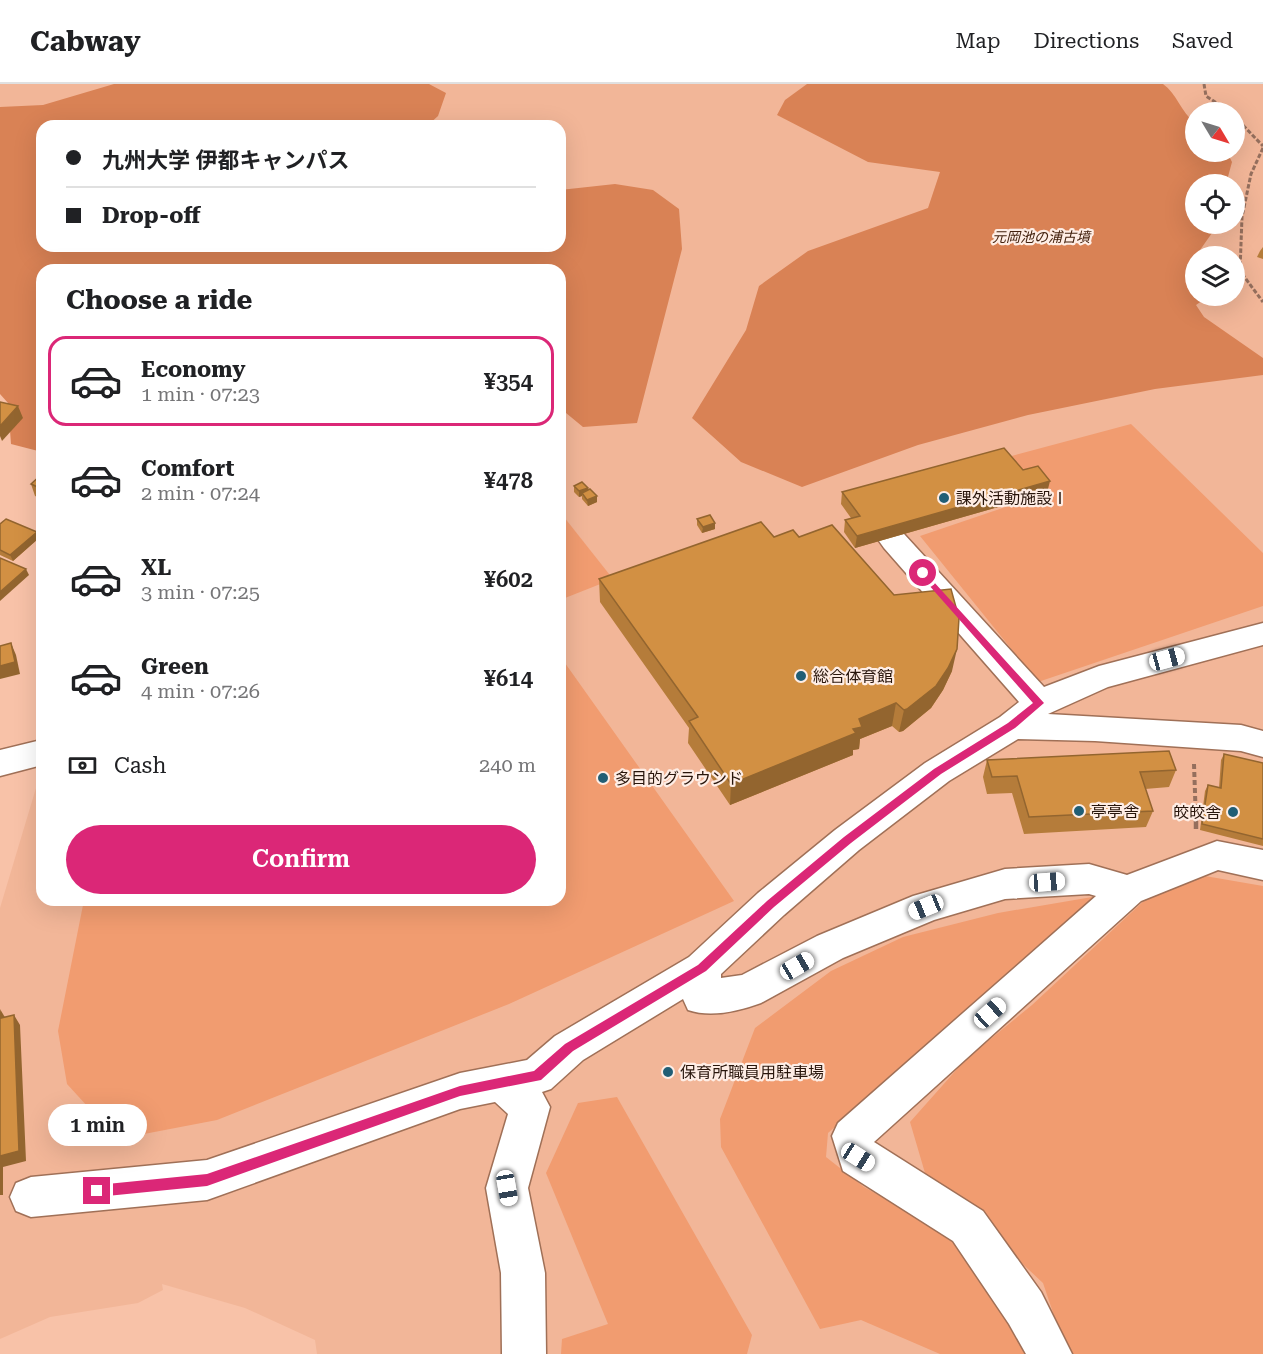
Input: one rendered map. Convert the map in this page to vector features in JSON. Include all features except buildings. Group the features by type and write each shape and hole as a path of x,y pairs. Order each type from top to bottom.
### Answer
{"street":[{"path":"894,541 1039,703"},
{"path":"32,1197 207,1180 460,1091 537,1076 569,1048 702,968 771,904 847,840 937,772 1012,726 1039,703 1099,678 1263,634"},
{"path":"1012,726 1095,728 1241,738 1263,744"},
{"path":"0,763 36,754"},
{"path":"1050,1354 1025,1308 968,1226 858,1157 852,1136 1128,890 1217,855 1263,864"},
{"path":"702,968 702,998 748,991 830,947 926,907 1005,884 1089,879 1128,890"},
{"path":"501,1083 530,1107 507,1188 523,1273 524,1354"}],"path":[{"path":"1204,84 1206,96 1215,102"},
{"path":"1245,128 1263,147 1251,174 1242,217 1240,270 1263,302"},
{"path":"1193,757 1196,830 1204,833"}],"shaded area":[{"path":"0,84 1263,84 1263,1354 317,1354 315,1340 245,1308 162,1284 163,1290 138,1303 50,1317 0,1339 0,908 36,788 36,906 566,906 566,264 36,264 36,286 0,380"},
{"path":"1131,424 1263,553 1263,606 1038,682 920,536 1041,495 1008,457"},
{"path":"566,520 613,579 566,598"},
{"name":"多目的グラウンド","path":"566,664 734,901 509,1004 217,1120 144,1134 99,1119 67,1084 58,1031 83,906 566,906"},
{"path":"1205,876 1263,886 1263,1354 1067,1354 1043,1283 925,1173 910,1122 966,1059 1032,1005 1147,898"},
{"path":"1098,896 828,1133 826,1157 864,1187 958,1239 1034,1354 940,1354 861,1320 820,1329 721,1147 720,1119 755,1028 831,971 903,937 998,913"},
{"path":"617,1097 752,1335 747,1354 561,1354 562,1339 608,1324 546,1173 578,1103"}],"green space":[{"path":"114,84 429,84 446,93 438,116 434,120 36,120 36,252 566,252 566,189 615,184 653,190 679,209 682,249 637,423 583,427 566,413 566,264 36,264 36,450 11,444 8,403 0,394 0,107 43,105"},
{"name":"元岡池の浦古墳","path":"807,84 1163,84 1185,112 1185,162 1232,162 1229,174 1185,174 1185,234 1211,234 1203,246 1185,246 1185,306 1197,306 1204,317 1263,358 1263,375 1155,389 1028,415 918,445 802,487 741,462 692,418 746,330 759,286 808,251 928,208 940,172 868,162 777,115 785,100"}],"place":[{"name":"課外活動施設Ⅰ","path":"944,498"},
{"name":"総合体育館","path":"801,676"},
{"name":"多目的グラウンド","path":"603,778"},
{"name":"亭亭舎","path":"1079,811"},
{"name":"皎皎舎","path":"1233,812"},
{"name":"保育所職員用駐車場","path":"668,1072"}],"route":[{"path":"97,1191 207,1180 460,1091 537,1076 569,1048 702,968 771,904 847,840 937,772 1012,726 1039,703 923,573"}]}
